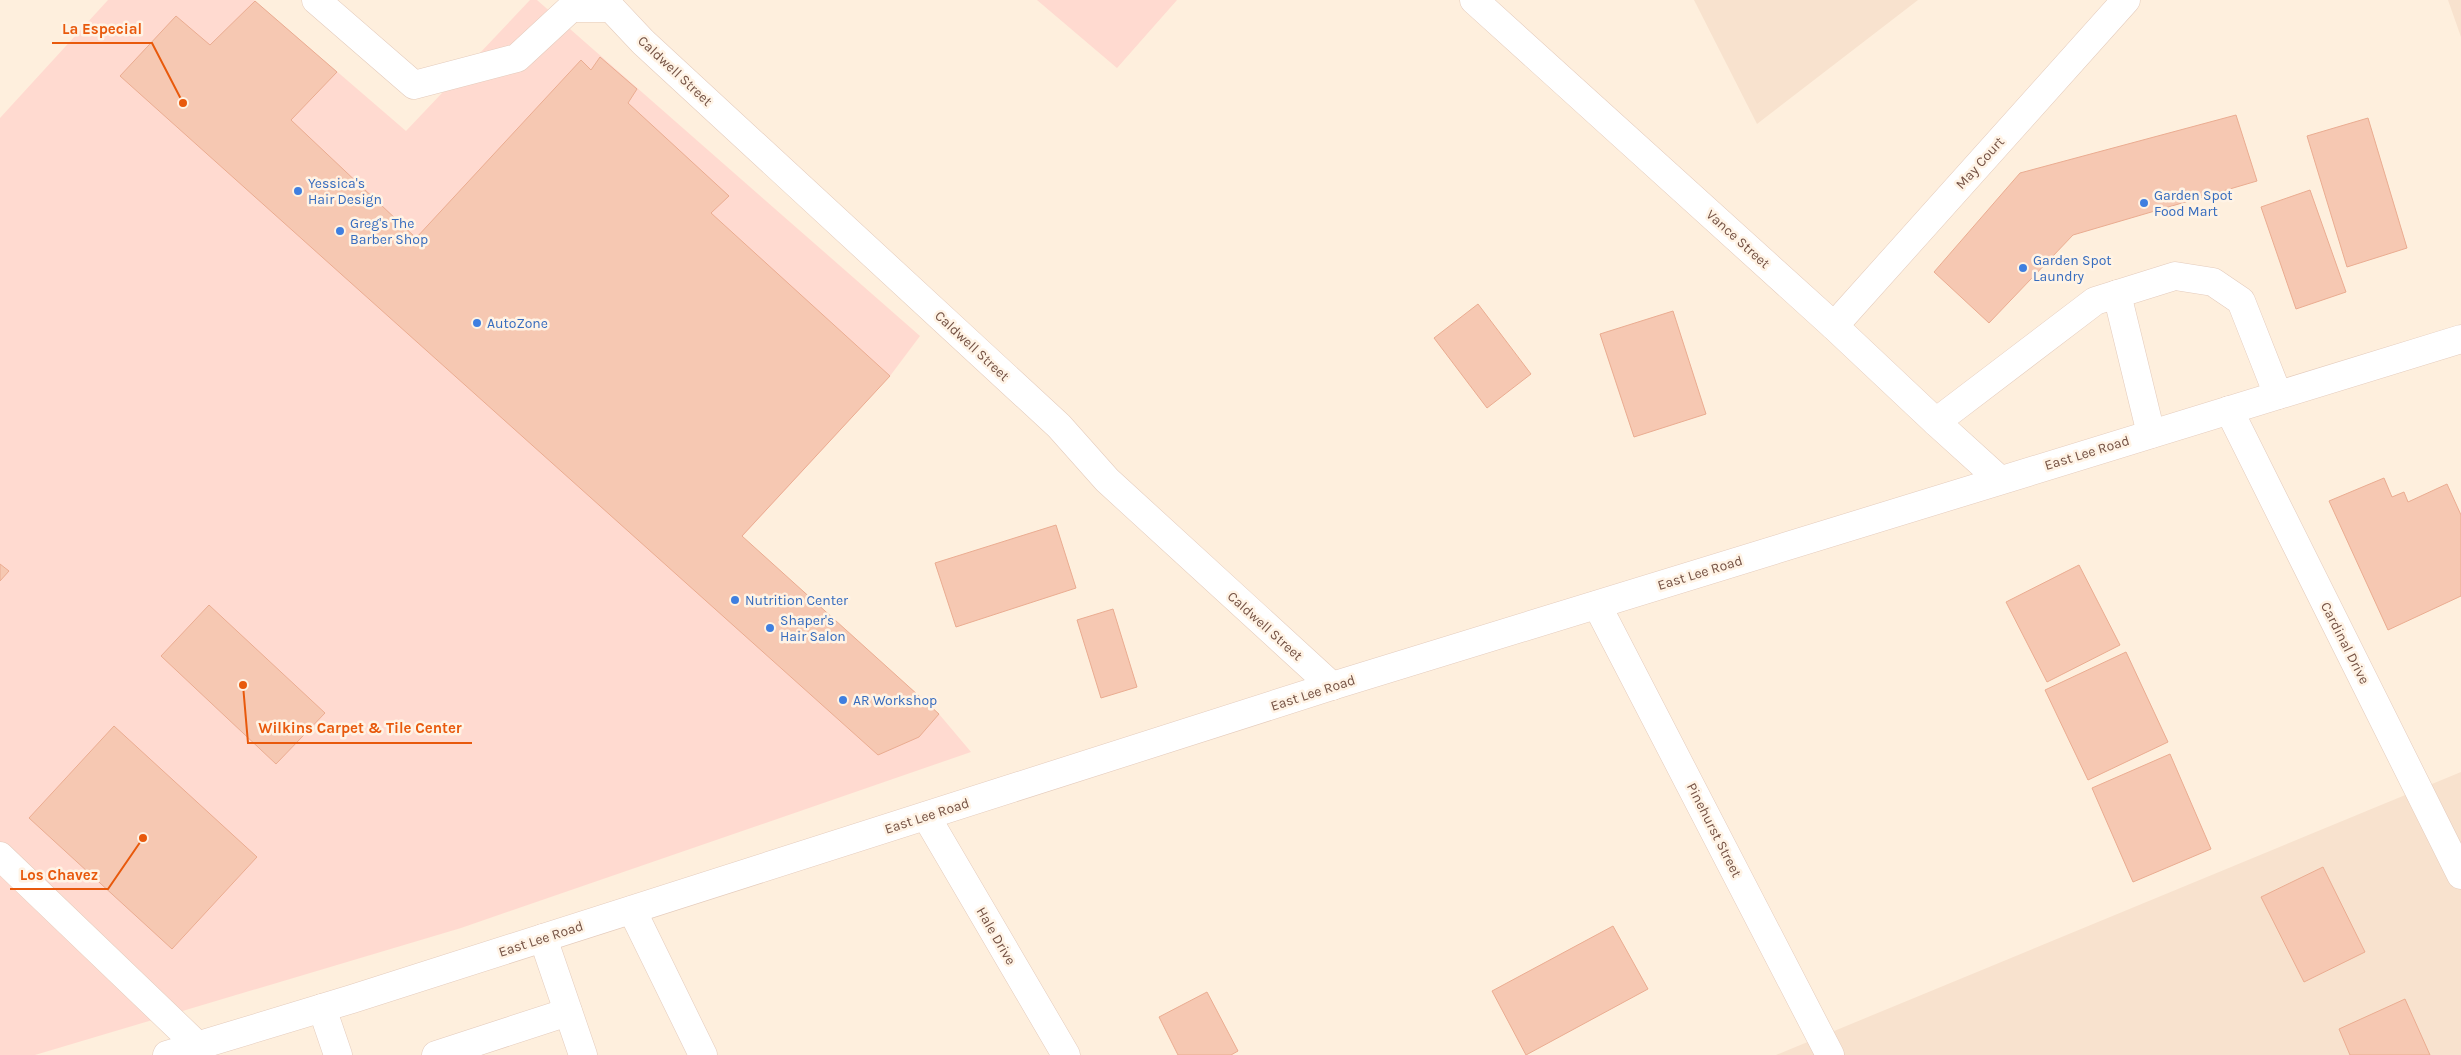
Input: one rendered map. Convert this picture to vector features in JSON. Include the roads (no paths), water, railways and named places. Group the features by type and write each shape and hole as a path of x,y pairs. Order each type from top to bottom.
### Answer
{"street":[{"name":"Caldwell Street","path":"316,0 414,85 517,58 571,8 611,8 643,42 1059,426 1114,486 1332,686"},
{"name":"Vance Street","path":"1474,0 1834,326 2000,480"},
{"name":"May Court","path":"1834,326 2126,0"},
{"path":"1936,422 2095,301 2175,276 2213,282 2241,302 2278,395"},
{"path":"2118,294 2151,434"},
{"name":"East Lee Road","path":"167,1055 199,1050 322,1008 1332,686 2461,339"},
{"name":"Cardinal Drive","path":"2229,410 2461,875"},
{"name":"Pinehurst Street","path":"1597,605 1830,1055"},
{"name":"Hale Drive","path":"926,816 1066,1055"},
{"path":"0,856 199,1050"},
{"path":"632,910 703,1055"},
{"path":"543,938 583,1055"},
{"path":"322,1008 338,1055"},
{"path":"436,1055 568,1012"}],"place":[{"name":"La Especial","path":"183,103"},
{"name":"Yessica's Hair Design","path":"298,191"},
{"name":"Garden Spot Food Mart","path":"2144,203"},
{"name":"Greg's The Barber Shop","path":"340,231"},
{"name":"Garden Spot Laundry","path":"2023,268"},
{"name":"AutoZone","path":"477,323"},
{"name":"Nutrition Center","path":"735,600"},
{"name":"Shaper's Hair Salon","path":"770,628"},
{"name":"Wilkins Carpet & Tile Center","path":"243,685"},
{"name":"AR Workshop","path":"843,700"},
{"name":"Los Chavez","path":"143,838"}]}
